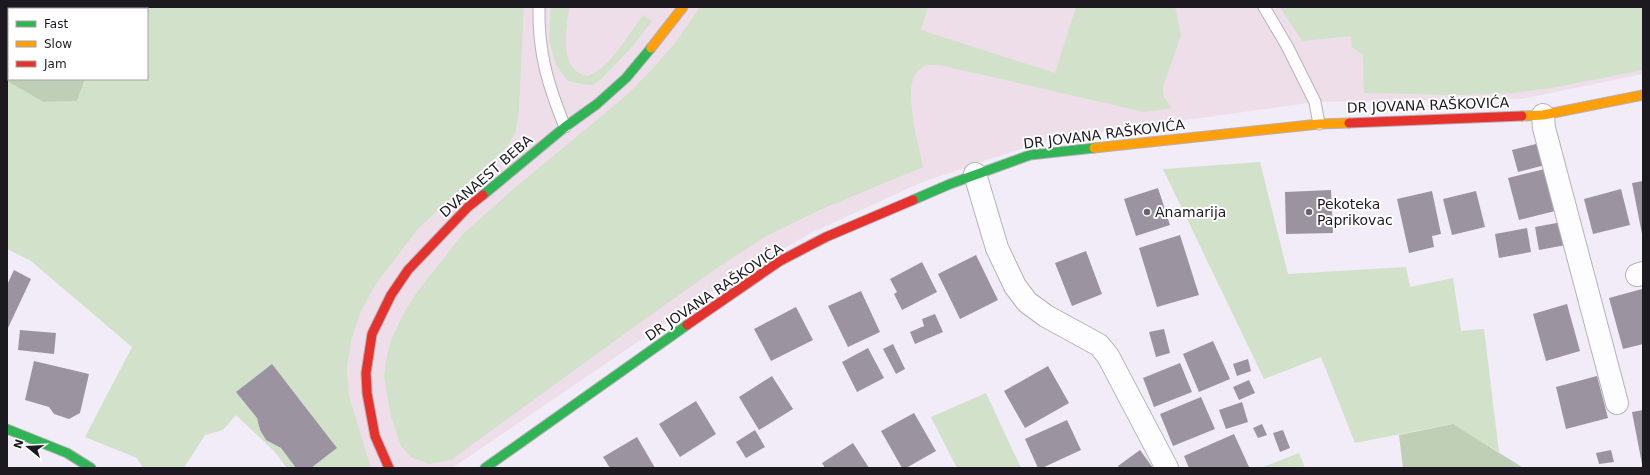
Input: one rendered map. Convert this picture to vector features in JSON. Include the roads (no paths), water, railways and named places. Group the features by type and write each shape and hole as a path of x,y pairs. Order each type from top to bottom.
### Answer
{"street":[{"name":"DVANAEST BEBA","path":"389,468 376,436 367,393 366,380 368,353 372,334 386,306 408,270 468,206 565,127 597,104 626,78 683,7"},
{"name":"DR JOVANA RAŠKOVIĆA","path":"485,468 730,295 780,262 826,237 950,184 1030,156 1319,124 1543,115 1643,95"},
{"path":"1543,115 1544,128 1617,403"},
{"path":"975,174 997,248 1015,286 1027,302 1046,316 1099,345 1108,356 1167,468"},
{"path":"7,429 67,453 91,468"}],"lane":[{"path":"539,7 543,61 551,93 565,127"},
{"path":"1264,7 1287,46 1315,102 1319,124"}],"place":[{"name":"Anamarija","path":"1147,212"},
{"name":"Pekoteka Paprikovac","path":"1309,212"}]}
